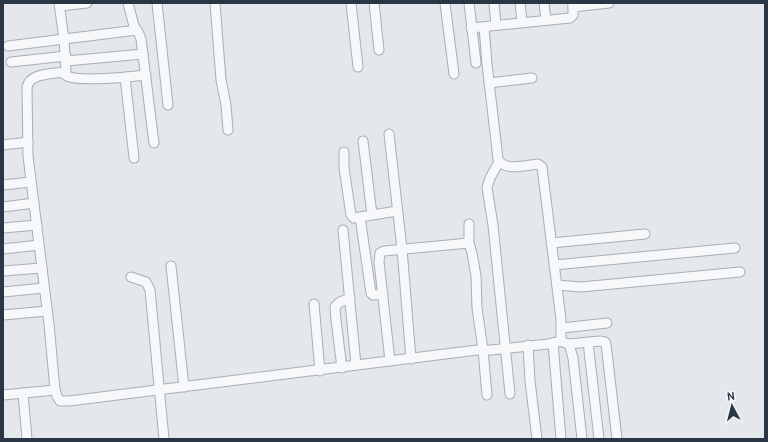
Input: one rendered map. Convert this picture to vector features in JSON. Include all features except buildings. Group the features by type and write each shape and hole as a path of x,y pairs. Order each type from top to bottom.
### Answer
{"street":[{"path":"87,3 60,4 66,70 63,72 39,76 30,80 28,83 28,142 31,182 55,390 58,399 63,402 483,350 603,341 605,342 607,348 617,439"},
{"path":"128,3 134,26 141,39 154,143"},
{"path":"157,3 168,105"},
{"path":"215,3 228,130"},
{"path":"350,3 358,67"},
{"path":"374,3 379,50"},
{"path":"445,3 454,74"},
{"path":"469,3 476,63"},
{"path":"494,3 496,25"},
{"path":"520,3 522,22"},
{"path":"544,3 546,20"},
{"path":"471,28 572,17 573,5 609,3"},
{"path":"484,27 489,83 499,162 488,181 487,188 493,225 510,394"},
{"path":"8,46 137,30"},
{"path":"11,62 143,54"},
{"path":"63,72 68,77 125,77 146,75"},
{"path":"125,77 134,158"},
{"path":"489,83 532,78"},
{"path":"388,134 402,249 411,358"},
{"path":"363,141 372,215"},
{"path":"3,145 28,142"},
{"path":"344,152 344,168 351,215 354,218 397,212"},
{"path":"499,162 507,166 538,164 541,165 543,170 562,328 561,439"},
{"path":"3,185 31,182"},
{"path":"3,206 34,203"},
{"path":"360,217 371,293 373,295 383,294"},
{"path":"468,224 469,243 476,276 477,308 487,395"},
{"path":"3,228 37,225"},
{"path":"343,230 356,365"},
{"path":"551,243 645,234"},
{"path":"390,361 379,262 380,253 384,251 469,243"},
{"path":"3,249 39,245"},
{"path":"554,265 735,248"},
{"path":"171,266 184,387"},
{"path":"3,271 42,268"},
{"path":"557,286 581,287 740,272"},
{"path":"131,277 146,282 150,290 164,439"},
{"path":"3,292 44,288"},
{"path":"342,368 335,307 340,302 350,298"},
{"path":"314,304 320,371"},
{"path":"3,315 47,311"},
{"path":"562,328 607,323"},
{"path":"588,342 599,439"},
{"path":"561,343 573,358 582,439"},
{"path":"528,346 530,381 537,439"},
{"path":"3,395 55,390"},
{"path":"22,393 27,439"}]}
